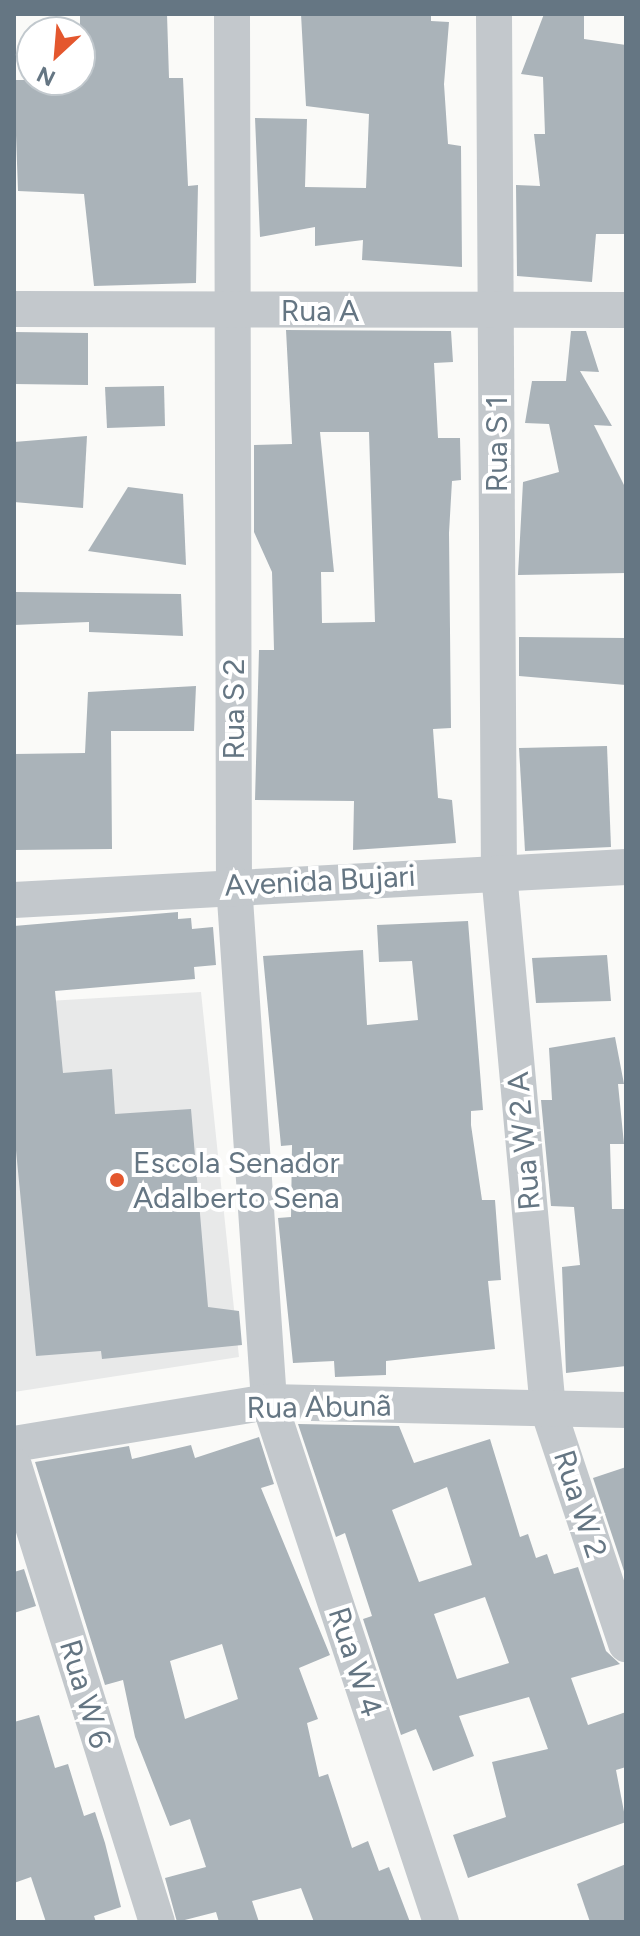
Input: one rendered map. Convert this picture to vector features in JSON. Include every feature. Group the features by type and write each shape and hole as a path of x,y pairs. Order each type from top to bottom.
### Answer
{"street":[{"name":"Rua S 2","path":"232,14 234,884 269,1402"},
{"name":"Rua S 1","path":"494,14 499,873"},
{"name":"Rua A","path":"14,309 626,310"},
{"name":"Avenida Bujari","path":"14,900 234,884 626,867"},
{"name":"Rua W 2 A","path":"499,873 548,1409"},
{"name":"Rua Abunã","path":"14,1444 269,1402 626,1410"},
{"name":"Rua W 4","path":"269,1402 441,1922"},
{"name":"Rua W 2","path":"548,1409 626,1644"},
{"name":"Rua W 6","path":"14,1466 157,1922"}],"shaded area":[{"name":"Escola Senador Adalberto Sena","path":"201,992 239,1357 14,1392 14,1003"}],"building":[{"path":"167,14 169,78 183,78 188,186 198,185 196,283 94,286 84,194 18,191 14,80 16,96 96,96 96,16 80,16"},
{"path":"301,14 431,14 431,21 449,22 444,84 448,144 461,146 462,267 362,260 363,240 315,246 315,227 260,237 255,118 307,119 305,187 366,188 369,114 306,106"},
{"path":"544,14 584,14 584,39 626,45 626,234 596,234 592,282 517,276 516,185 540,186 534,134 545,134 543,77 521,74"},
{"path":"286,330 451,331 453,362 434,363 438,438 460,438 461,480 452,481 449,533 451,728 433,729 438,798 452,800 456,843 353,850 354,801 255,800 259,650 274,650 272,572 254,532 254,445 292,444","holes":["320,432 369,432 375,622 322,623 321,572 334,572"]},
{"path":"571,331 586,331 599,372 580,371 612,426 594,425 626,489 626,573 518,575 523,482 559,472 549,424 525,423 532,381 566,381"},
{"path":"14,332 88,333 88,385 14,384"},
{"path":"164,386 165,426 107,428 105,387"},
{"path":"87,436 83,508 14,502 14,442"},
{"path":"128,487 183,494 186,565 88,551"},
{"path":"14,592 181,594 183,636 89,632 89,622 14,625"},
{"path":"519,637 626,638 626,685 519,676"},
{"path":"196,686 194,731 111,731 112,849 14,850 14,754 85,753 88,692"},
{"path":"607,746 611,847 525,851 519,748"},
{"name":"Escola Senador Adalberto Sena","path":"178,912 178,919 191,918 192,929 213,927 216,965 194,967 195,979 55,991 63,1073 112,1069 115,1114 191,1109 208,1307 239,1311 242,1345 102,1359 101,1351 36,1356 14,1130 14,926"},
{"path":"468,921 483,1110 471,1111 471,1125 482,1200 495,1200 501,1280 488,1281 495,1349 386,1361 386,1375 335,1377 334,1361 293,1363 278,1218 291,1217 292,1145 281,1146 263,956 363,950 367,1025 418,1020 412,961 379,962 377,925"},
{"path":"607,955 611,1001 536,1003 532,958"},
{"path":"615,1037 624,1084 618,1084 624,1144 610,1144 612,1209 626,1209 626,1366 566,1373 562,1267 580,1265 574,1207 551,1206 541,1100 552,1100 549,1048"},
{"path":"298,1424 399,1426 414,1463 490,1439 520,1537 528,1534 536,1558 547,1554 554,1574 578,1567 606,1651 620,1664 571,1678 588,1725 626,1712 626,1767 616,1770 626,1822 468,1878 453,1835 506,1817 492,1762 548,1749 529,1697 459,1716 474,1756 433,1771 416,1729 401,1735 363,1619 372,1616 345,1533 336,1537","holes":["447,1487 472,1565 419,1582 392,1510","485,1597 509,1663 457,1679 434,1614"]},
{"path":"259,1437 274,1484 261,1488 330,1655 299,1668 318,1719 307,1723 319,1777 328,1774 352,1848 368,1841 379,1871 389,1867 410,1922 314,1922 301,1888 252,1901 259,1922 219,1922 216,1912 177,1922 165,1878 206,1867 190,1819 170,1826 135,1737 123,1680 105,1685 35,1462 129,1446 132,1459 191,1445 195,1458","holes":["222,1644 238,1699 185,1719 170,1661"]},
{"path":"626,1467 626,1577 593,1478"},
{"path":"24,1569 36,1606 14,1613 14,1572"},
{"path":"39,1715 55,1768 68,1764 84,1816 95,1812 105,1843 121,1907 94,1916 96,1922 46,1922 31,1877 14,1883 14,1722"},
{"path":"626,1864 626,1922 590,1922 577,1884"}],"place":[{"name":"Escola Senador Adalberto Sena","path":"117,1180"}]}
